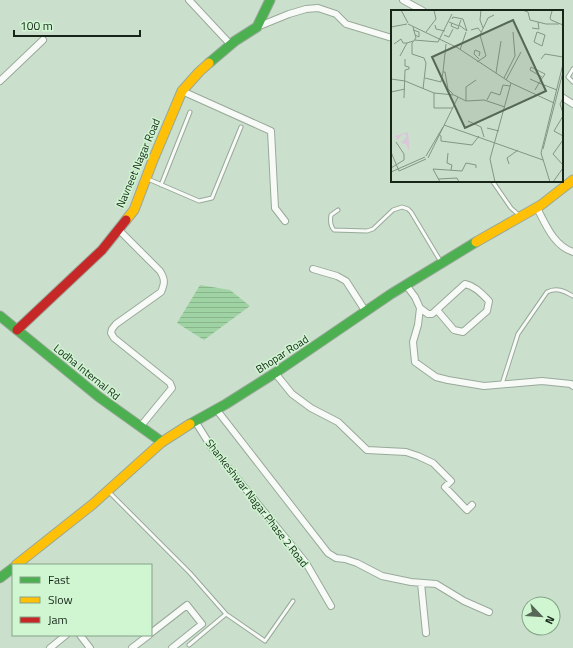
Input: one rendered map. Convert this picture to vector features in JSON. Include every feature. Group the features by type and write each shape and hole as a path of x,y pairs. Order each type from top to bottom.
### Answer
{"street":[{"path":"189,0 231,45"},
{"name":"Navneet Nagar Road","path":"17,330 102,250 119,230 134,210 182,91 199,72 231,45 257,27 270,0"},
{"path":"318,8 320,0"},
{"path":"403,0 421,10"},
{"path":"257,27 289,14 306,9 318,8 336,14 346,24 391,38"},
{"path":"0,82 43,40"},
{"path":"182,91 271,131 275,208 285,221"},
{"path":"563,98 573,104"},
{"name":"Bhopar Road","path":"17,564 108,491 162,442 275,373 406,285 520,216 537,208 556,195 573,180"},
{"path":"537,208 558,243 564,249 573,252"},
{"path":"119,230 160,271 164,277 165,283 161,292 116,324 111,333 114,338 170,383 172,388 140,427"},
{"path":"313,269 337,276 346,281 366,312"},
{"path":"406,285 415,297 420,308 428,314 432,314 437,310 465,284 471,285 489,301 488,311 463,332 454,330 437,310"},
{"path":"420,308 418,325 413,342 415,362 436,377 484,386 542,381 570,384 573,386"},
{"name":"Lodha Internal Rd","path":"1,320 17,330 63,369 123,416 162,442"},
{"path":"275,373 292,394 311,408 338,422 367,450 406,452 433,463 451,481 445,487 467,510 472,505"},
{"path":"216,409 328,553 336,558 358,563 382,576 421,583 436,584 464,601 489,612"},
{"name":"Shankeshwar Nagar Phase 2 Road","path":"195,421 212,448 306,563 331,606"},
{"path":"0,578 12,569"},
{"path":"421,583 426,634"},
{"path":"152,632 187,605 202,624 172,648"},
{"path":"50,648 65,636"},
{"path":"81,636 90,648"},
{"path":"132,648 148,636"}],"lane":[{"path":"573,69 568,77 573,82"},
{"path":"161,184 190,112"},
{"path":"146,178 199,201 212,198 242,127"},
{"path":"493,182 511,208 520,216"},
{"path":"338,210 331,215 330,222 334,230 367,231 372,229 393,210 402,207 408,209 442,264"},
{"path":"502,384 518,334 546,292 552,289 561,290 573,296"},
{"path":"108,491 190,573 226,614 265,642 293,601"},
{"path":"189,645 226,614"}],"shaded area":[{"path":"200,285 230,290 250,306 204,340 177,323"}],"traffic: fast":[{"path":"209,63 235,41 257,27 270,0"},
{"path":"190,424 226,404 275,373 391,294 476,242"},
{"path":"0,316 99,397 162,442"},
{"path":"0,578 12,569"}],"traffic: slow":[{"path":"126,220 134,210 182,91 209,63"},
{"path":"476,242 541,205 573,180"},
{"path":"17,564 93,504 162,442 190,424"}],"traffic: jam":[{"path":"17,330 102,250 126,220"}]}
